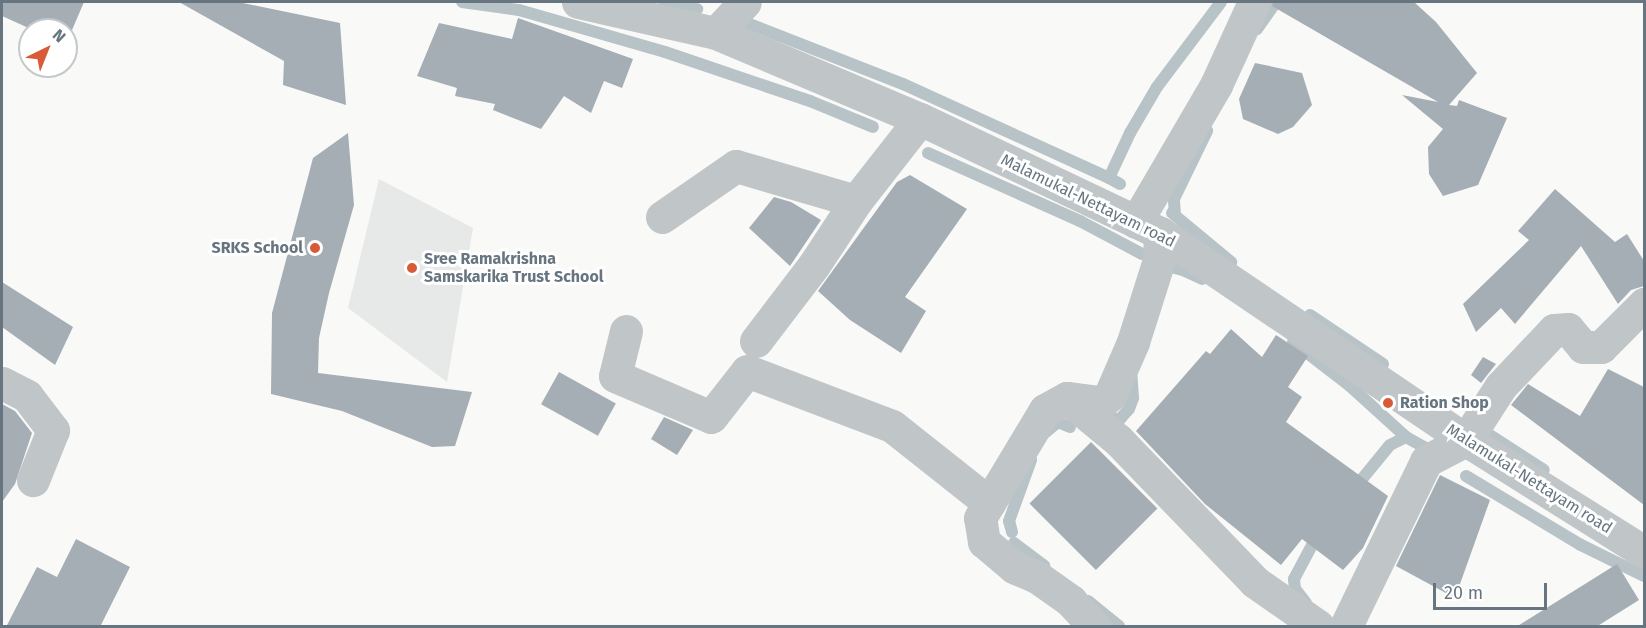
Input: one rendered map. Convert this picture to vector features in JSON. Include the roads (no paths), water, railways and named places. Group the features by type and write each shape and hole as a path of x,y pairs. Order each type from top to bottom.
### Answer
{"street":[{"name":"Malamukal-Nettayam road","path":"578,2 716,33 920,120 1148,227 1466,440 1644,552"},
{"path":"716,33 745,2"},
{"path":"1094,627 1071,601 1037,577 1014,567 984,542 980,518 1045,410 1066,398 1102,402 1110,395 1132,342 1159,260 1148,227 1254,2"},
{"path":"756,341 814,265 856,201 920,120"},
{"path":"662,217 736,166 856,201"},
{"path":"1346,627 1426,461 1466,440 1501,386 1554,330 1568,329 1583,347 1601,347 1644,304"},
{"path":"626,331 615,376 711,417 747,371 892,426 989,503"},
{"path":"2,383 27,396 53,430 33,480"},
{"path":"1066,398 1118,440 1255,582 1318,627"}],"waterway":[{"path":"462,2 519,10 665,52 810,101 873,127"},
{"path":"664,2 697,9"},
{"path":"1120,184 1109,178 1130,133 1157,87 1221,2"},
{"path":"1257,29 1276,2"},
{"path":"742,21 903,84 1109,178"},
{"path":"1175,215 1174,199 1207,131"},
{"path":"928,153 1080,221 1142,254"},
{"path":"1172,213 1231,262"},
{"path":"1162,269 1163,265 1183,270 1202,279"},
{"path":"1310,315 1383,364"},
{"path":"1293,342 1350,386 1406,437 1426,448"},
{"path":"1103,419 1120,419 1129,409 1133,398 1131,372"},
{"path":"1046,432 1058,422 1070,427"},
{"path":"1479,428 1544,470"},
{"path":"1353,490 1390,445 1406,437"},
{"path":"1012,532 1009,521 1031,460"},
{"path":"1466,476 1581,545 1644,576"},
{"path":"1306,603 1295,589 1294,579 1319,532"},
{"path":"1014,543 1044,566"},
{"path":"1088,601 1119,626"}],"place":[{"name":"SRKS School","path":"315,248"},
{"name":"Sree Ramakrishna Samskarika Trust School","path":"412,268"},
{"name":"Ration Shop","path":"1388,403"}]}
